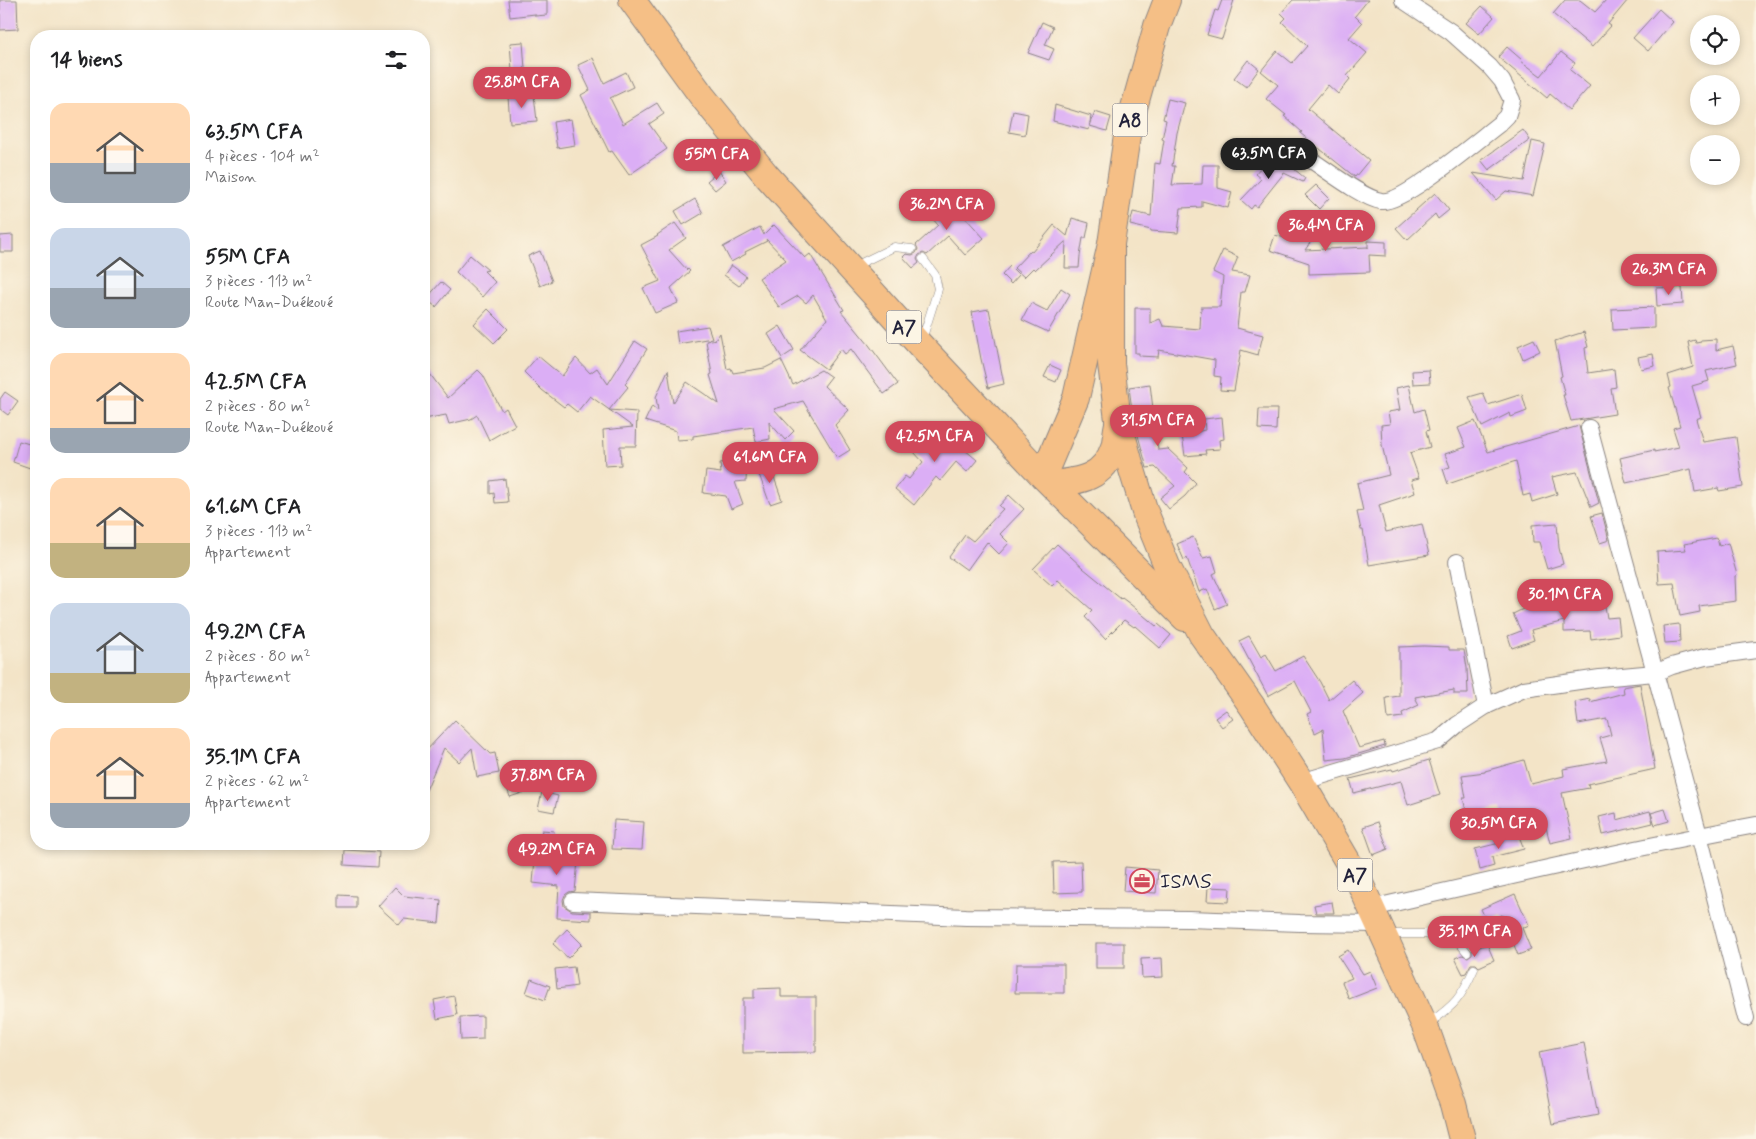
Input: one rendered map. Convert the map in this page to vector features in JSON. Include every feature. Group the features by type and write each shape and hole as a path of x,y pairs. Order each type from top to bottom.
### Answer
{"main road":[{"name":"A7","path":"632,0 724,125 768,176 920,345 1047,480 1202,634 1252,706 1301,782 1353,871 1425,1026 1453,1104 1462,1139"},
{"name":"A8","path":"1118,420 1114,447 1105,464 1094,475 1078,481 1047,480 1076,398 1111,244 1128,129 1157,26 1167,0"},
{"name":"A8","path":"1111,244 1111,364 1118,420 1145,512 1168,566 1202,634"}],"street":[{"path":"1305,156 1369,198 1383,202 1414,188 1507,116 1512,100 1496,74 1451,32 1403,0"},
{"path":"1589,428 1699,835 1746,1018"},
{"path":"1456,562 1486,706"},
{"path":"1301,782 1438,741 1457,725 1486,706 1524,689 1600,678 1655,673 1705,657 1756,650"},
{"path":"573,900 966,916 1189,919 1300,923 1378,922 1699,835 1756,825"}],"lane":[{"path":"852,268 894,247 912,249"},
{"path":"920,345 938,290 935,275 923,259"},
{"path":"1378,922 1457,940 1467,952"},
{"path":"1425,1026 1456,1002 1467,986 1474,969"}],"building":[{"path":"0,0 17,0 18,29 0,30"},
{"path":"508,0 547,0 547,15 535,16 535,14 510,17"},
{"path":"1222,0 1234,0 1222,39 1207,35 1215,10 1218,11"},
{"path":"1293,0 1368,0 1355,16 1362,23 1349,38 1367,53 1347,76 1350,79 1338,94 1328,85 1308,109 1369,160 1355,177 1300,133 1302,132 1284,116 1286,115 1266,99 1278,85 1261,71 1277,51 1292,63 1307,46 1282,22 1286,18 1281,13"},
{"path":"1565,0 1580,0 1595,12 1606,0 1628,0 1608,24 1611,26 1592,47 1553,14"},
{"path":"1482,6 1494,17 1479,34 1466,23"},
{"path":"1659,9 1673,22 1648,51 1633,38"},
{"path":"1042,22 1053,27 1045,45 1054,49 1049,60 1028,53"},
{"path":"523,42 525,69 512,71 510,43"},
{"path":"1507,47 1521,61 1541,76 1561,52 1575,63 1570,70 1590,86 1569,110 1550,94 1547,98 1498,57"},
{"path":"593,58 604,83 626,72 633,87 610,98 623,124 657,103 664,114 649,124 667,149 629,175 612,151 609,152 581,95 590,90 578,65"},
{"path":"1248,60 1259,69 1246,87 1234,78"},
{"path":"534,95 537,121 510,123 508,97"},
{"path":"1168,99 1185,103 1177,133 1172,166 1175,166 1172,185 1202,184 1203,165 1218,165 1218,188 1232,192 1228,208 1202,201 1202,207 1181,208 1178,233 1151,231 1130,225 1133,212 1151,216 1155,163 1160,164 1166,120 1163,119"},
{"path":"1055,105 1091,116 1089,130 1053,121"},
{"path":"1013,111 1028,114 1025,135 1009,132"},
{"path":"1095,112 1111,117 1107,131 1090,126"},
{"path":"571,119 575,145 557,148 553,122"},
{"path":"1523,130 1530,140 1489,170 1481,160"},
{"path":"1532,141 1545,144 1533,196 1506,191 1496,200 1473,173 1524,181"},
{"path":"1273,152 1305,178 1303,182 1284,173 1257,207 1254,205 1251,209 1241,200 1261,179 1255,174 1262,166 1270,166 1264,164"},
{"path":"719,171 726,181 715,190 707,181"},
{"path":"1316,185 1329,198 1319,209 1305,195"},
{"path":"1435,193 1449,210 1438,219 1435,214 1407,240 1396,228"},
{"path":"944,194 984,238 965,255 948,236 927,255 923,253 919,255 917,259 919,263 913,268 903,257 906,254 912,255 916,253 918,249 916,245 938,225 926,211"},
{"path":"695,199 703,213 683,225 675,211"},
{"path":"1310,213 1324,223 1305,250 1368,247 1368,241 1386,242 1386,256 1369,255 1370,272 1309,274 1309,263 1270,250 1275,235 1291,240"},
{"path":"1072,218 1089,223 1086,238 1083,238 1079,268 1065,268 1066,241 1035,270 1033,268 1024,277 1014,268 1031,250 1032,252 1054,225 1067,236"},
{"path":"675,223 686,238 669,250 690,271 671,288 678,303 655,313 643,288 660,281 641,245 658,236"},
{"path":"774,225 805,258 810,254 844,310 841,311 898,384 884,394 851,349 845,354 841,349 826,369 800,350 827,319 813,295 806,303 798,296 779,307 759,278 786,260 766,239 767,241 745,252 746,254 731,262 723,247 760,227 764,235"},
{"path":"13,235 13,252 0,252 0,236"},
{"path":"1223,250 1238,257 1232,272 1250,275 1245,292 1241,292 1237,328 1263,335 1258,355 1241,350 1234,391 1220,390 1221,377 1214,376 1215,360 1159,350 1158,357 1139,356 1139,353 1135,353 1135,308 1150,308 1150,323 1160,319 1163,326 1200,329 1201,307 1220,307 1223,277 1213,272"},
{"path":"540,251 552,281 540,286 528,256"},
{"path":"470,255 488,270 484,271 495,282 482,297 456,272"},
{"path":"731,265 746,276 739,286 724,275"},
{"path":"1010,266 1019,275 1011,284 1002,275"},
{"path":"441,282 450,290 436,307 430,302 430,294"},
{"path":"1682,287 1683,304 1657,306 1656,288"},
{"path":"1061,288 1070,294 1048,332 1022,320 1031,303 1047,311"},
{"path":"1654,307 1654,328 1613,330 1612,309"},
{"path":"488,309 508,329 494,343 474,324"},
{"path":"989,309 1004,384 988,388 972,312"},
{"path":"708,326 712,338 678,344 676,331"},
{"path":"780,326 794,350 782,358 768,334"},
{"path":"1584,332 1588,347 1585,348 1588,373 1614,369 1616,387 1611,388 1615,414 1571,421 1563,395 1565,395 1560,377 1562,376 1555,341"},
{"path":"720,333 727,369 731,368 733,373 765,368 781,360 793,385 821,370 831,377 824,386 849,410 835,425 850,450 837,458 803,401 774,409 794,431 785,440 769,422 770,439 756,442 753,427 693,436 693,439 677,440 676,431 645,421 652,406 658,411 656,397 668,370 673,403 687,382 719,404 710,375 712,374 706,341 716,339"},
{"path":"1534,339 1540,351 1523,359 1518,346"},
{"path":"1716,339 1716,350 1733,346 1737,364 1706,371 1709,381 1692,386 1701,417 1696,419 1703,442 1736,437 1743,487 1719,491 1718,488 1695,492 1691,469 1626,483 1620,458 1654,450 1654,452 1679,447 1673,428 1680,426 1669,388 1671,387 1668,375 1693,367 1688,342 1695,340 1696,343 1701,342 1701,340"},
{"path":"635,341 647,349 625,384 628,387 609,410 590,396 577,412 567,404 564,407 542,390 524,372 538,356 562,376 576,358 590,373 597,368 608,384"},
{"path":"1653,354 1655,366 1641,369 1638,357"},
{"path":"1050,365 1061,370 1056,382 1044,377"},
{"path":"478,370 483,375 502,411 506,408 515,425 489,440 477,415 471,419 449,424 446,415 430,418 430,374 448,398"},
{"path":"1429,370 1430,383 1413,384 1412,371"},
{"path":"1150,384 1158,450 1168,449 1188,468 1185,472 1196,483 1185,496 1169,509 1160,498 1175,486 1155,467 1147,468 1133,417 1129,387"},
{"path":"1409,385 1415,412 1424,409 1429,430 1426,431 1430,447 1410,453 1419,478 1411,480 1415,493 1379,505 1386,532 1422,524 1429,555 1369,565 1363,530 1361,530 1357,512 1363,511 1357,483 1389,475 1382,445 1381,425 1390,424 1388,412 1400,410 1396,388"},
{"path":"5,392 18,401 8,415 0,409 0,399"},
{"path":"1483,393 1488,405 1522,394 1527,411 1511,417 1510,413 1482,427 1469,397"},
{"path":"1259,409 1277,409 1276,430 1258,429"},
{"path":"609,410 637,412 636,446 620,446 621,465 605,466 603,430 633,427"},
{"path":"1222,417 1224,439 1219,440 1220,449 1205,450 1206,454 1185,456 1182,435 1205,430 1204,419"},
{"path":"1475,421 1488,452 1579,426 1599,503 1591,507 1577,472 1552,477 1557,494 1532,502 1530,494 1523,496 1516,461 1448,484 1443,469 1450,467 1445,454 1466,447 1458,428"},
{"path":"943,423 961,441 958,444 977,460 967,472 956,462 940,481 936,477 914,505 895,489 905,476 909,479 923,462 914,452"},
{"path":"19,441 30,444 30,468 13,462"},
{"path":"720,463 747,463 746,481 735,482 743,504 731,509 726,496 703,493 706,471 721,473"},
{"path":"773,467 782,500 770,504 757,469"},
{"path":"505,479 508,502 495,503 494,493 490,494 490,481"},
{"path":"1009,495 1024,509 1000,534 1009,543 999,554 987,542 967,570 949,557 965,535 973,541 1003,509 999,506"},
{"path":"1602,513 1609,540 1600,543 1591,516"},
{"path":"1557,523 1559,548 1563,564 1547,569 1539,542 1533,542 1532,525"},
{"path":"1193,537 1203,558 1212,556 1217,572 1213,574 1227,604 1215,609 1207,589 1199,592 1187,558 1184,560 1177,544"},
{"path":"1717,538 1719,546 1728,543 1737,575 1735,576 1736,601 1699,606 1700,612 1680,616 1674,583 1659,584 1657,552 1686,550 1684,544"},
{"path":"1057,544 1121,599 1171,635 1160,648 1135,626 1124,620 1105,639 1085,617 1092,610 1058,580 1052,586 1033,569"},
{"path":"1541,600 1544,607 1557,603 1558,609 1604,600 1607,618 1618,617 1620,635 1591,639 1590,631 1564,632 1564,621 1531,630 1534,640 1512,648 1508,636 1521,631 1513,614"},
{"path":"1679,624 1680,642 1665,643 1663,626"},
{"path":"1249,636 1261,657 1266,654 1276,671 1303,656 1329,700 1352,680 1363,693 1343,711 1359,748 1384,741 1385,746 1345,758 1326,760 1323,729 1315,733 1307,714 1311,712 1295,681 1268,696 1239,641"},
{"path":"1424,646 1464,650 1468,694 1454,694 1454,690 1415,697 1419,705 1402,713 1403,717 1388,719 1386,698 1399,696 1399,647"},
{"path":"1640,684 1655,769 1588,784 1589,788 1562,793 1572,838 1550,843 1545,823 1506,832 1501,808 1467,815 1463,798 1466,798 1462,775 1485,772 1524,760 1531,784 1564,776 1563,769 1607,761 1600,738 1611,735 1607,719 1578,724 1575,702 1590,699 1590,702 1624,693 1623,687"},
{"path":"1226,710 1233,719 1222,727 1215,718"},
{"path":"455,720 490,754 495,753 499,773 477,777 472,748 459,762 444,748 430,781 430,747"},
{"path":"1429,760 1440,795 1408,805 1401,781 1354,793 1350,779 1392,769 1393,771"},
{"path":"524,772 531,790 510,797 504,779"},
{"path":"542,792 558,796 554,812 538,809"},
{"path":"1665,809 1669,821 1655,825 1651,813"},
{"path":"1650,811 1653,823 1603,835 1599,817 1616,813 1617,820"},
{"path":"614,820 644,822 642,850 612,849"},
{"path":"1378,822 1388,849 1373,855 1363,827"},
{"path":"542,830 554,831 550,859 578,861 575,891 565,895 563,900 564,906 572,911 591,912 591,920 557,918 559,886 533,883 535,858 537,858"},
{"path":"1517,831 1524,849 1492,857 1494,866 1480,870 1475,849 1504,842 1502,834"},
{"path":"345,850 379,852 378,867 344,865"},
{"path":"1081,861 1082,892 1054,893 1053,862"},
{"path":"1125,867 1158,870 1156,893 1123,891"},
{"path":"395,887 404,896 441,900 439,923 404,919 399,925 378,906"},
{"path":"1208,887 1230,888 1229,902 1207,901"},
{"path":"1515,894 1529,925 1522,928 1531,950 1518,955 1502,915 1487,922 1481,909"},
{"path":"339,895 356,896 356,908 339,908"},
{"path":"1332,902 1334,913 1316,913 1314,905"},
{"path":"567,929 582,944 568,958 553,944"},
{"path":"1096,943 1124,943 1124,968 1096,968"},
{"path":"1487,944 1494,960 1479,967 1476,964 1471,964 1466,973 1463,974 1455,958 1462,955 1468,957 1472,954 1472,950"},
{"path":"1348,950 1363,974 1370,971 1377,988 1349,999 1342,982 1352,978 1338,956"},
{"path":"1162,958 1163,977 1142,978 1141,959"},
{"path":"1016,964 1064,964 1064,993 1015,993"},
{"path":"574,967 577,986 557,989 555,969"},
{"path":"531,979 550,986 545,1000 526,993"},
{"path":"781,988 781,997 816,997 816,1052 743,1053 743,998 754,998 754,989"},
{"path":"454,996 457,1015 437,1019 434,1000"},
{"path":"483,1016 483,1039 461,1040 460,1017"},
{"path":"1584,1043 1598,1115 1553,1124 1539,1052"}],"place":[{"name":"ISMS","path":"1142,881"}]}
